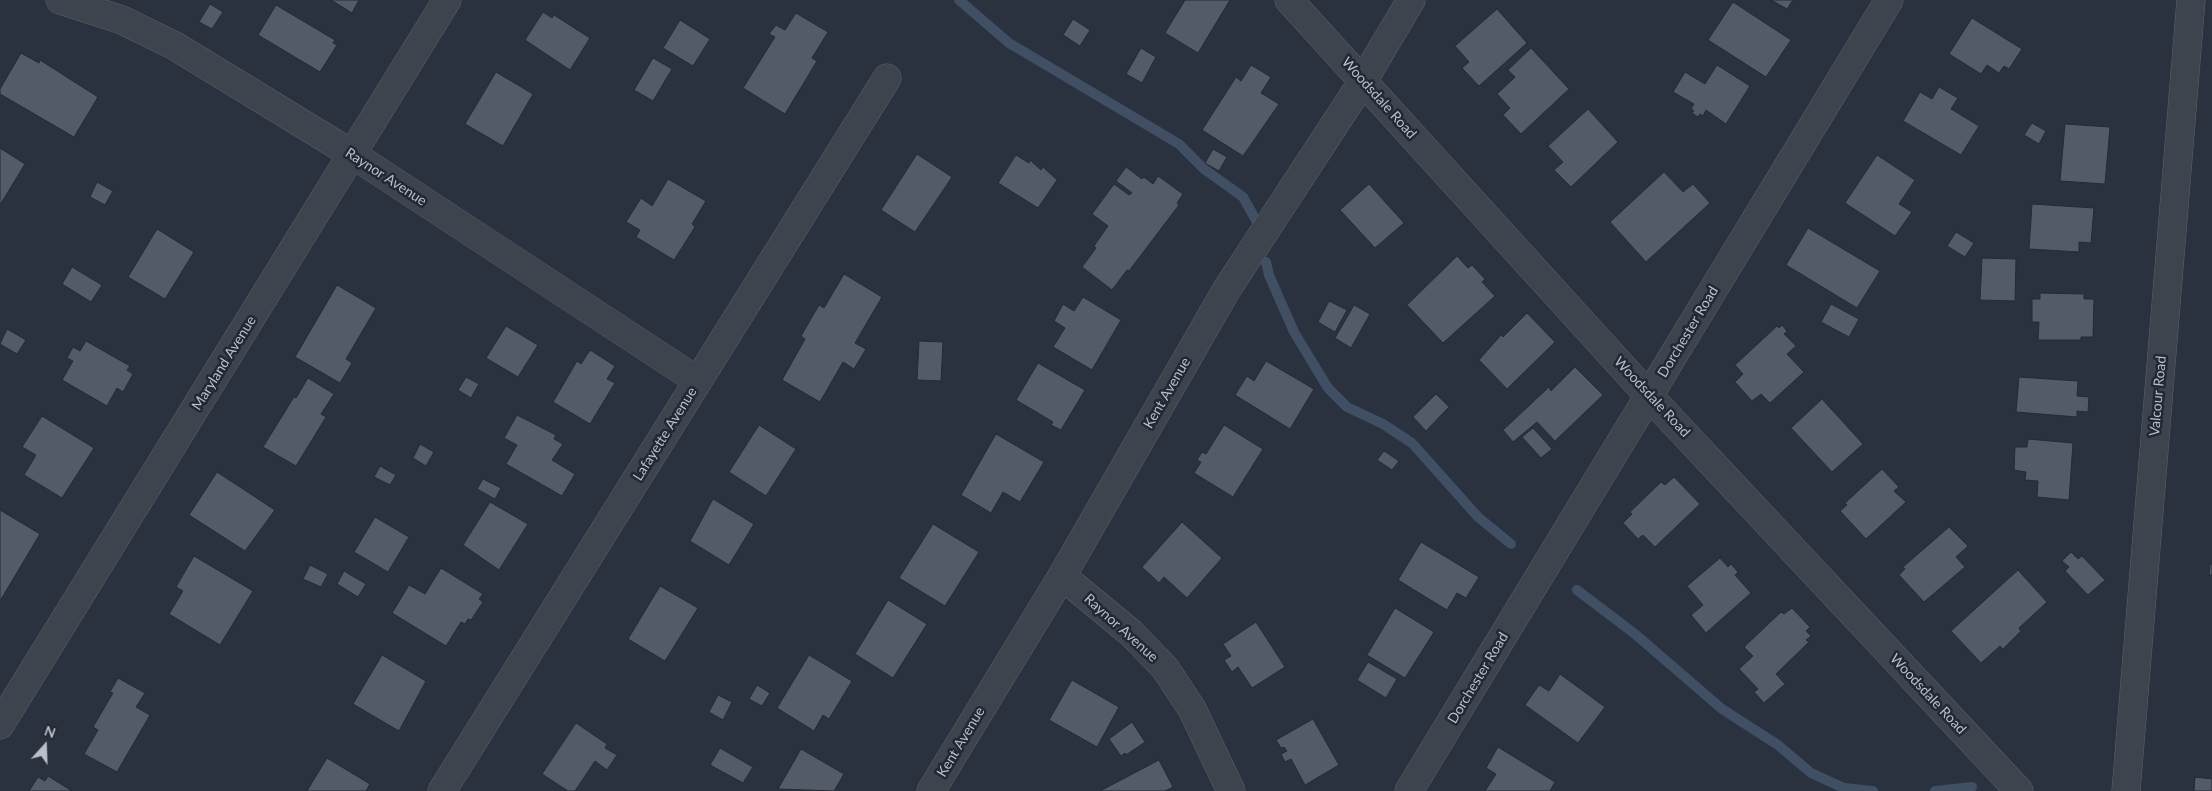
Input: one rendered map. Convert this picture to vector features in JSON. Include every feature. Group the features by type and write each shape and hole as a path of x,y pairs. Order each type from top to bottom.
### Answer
{"street":[{"name":"Raynor Avenue","path":"60,0 122,20 175,46 352,154 698,381"},
{"name":"Maryland Avenue","path":"0,725 446,0"},
{"name":"Woodsdale Road","path":"1289,0 1650,396 2019,791"},
{"name":"Kent Avenue","path":"931,791 1062,576 1227,289 1363,81 1411,0"},
{"name":"Dorchester Road","path":"1409,791 1889,0"},
{"name":"Valcour Road","path":"2126,791 2191,0"},
{"name":"Lafayette Avenue","path":"442,791 887,78"},
{"name":"Raynor Avenue","path":"1062,576 1131,634 1165,668 1192,709 1231,791"}],"building":[{"path":"331,0 359,0 352,13"},
{"path":"1185,0 1230,0 1198,53 1165,33"},
{"path":"1771,0 1793,0 1787,9"},
{"path":"1733,2 1791,40 1766,77 1708,40"},
{"path":"210,4 223,12 212,29 199,22"},
{"path":"276,5 335,40 333,43 337,45 320,72 258,35"},
{"path":"1497,9 1527,43 1479,86 1462,68 1469,62 1455,46"},
{"path":"543,12 552,18 554,15 590,38 570,70 525,40"},
{"path":"796,13 828,32 812,58 817,61 785,114 743,88 775,37 769,34 776,25 785,30"},
{"path":"1972,18 2022,49 2009,69 2004,66 1999,73 1987,65 1981,74 1949,54"},
{"path":"1073,19 1090,30 1080,46 1063,35"},
{"path":"680,20 710,39 693,66 663,48"},
{"path":"1141,48 1156,57 1142,83 1126,74"},
{"path":"1531,48 1569,89 1521,134 1503,115 1510,108 1497,94 1515,77 1508,70"},
{"path":"21,53 39,63 40,60 98,97 74,137 0,94 0,89"},
{"path":"653,58 672,69 653,101 634,90"},
{"path":"1251,65 1271,77 1261,93 1279,104 1243,156 1202,130 1236,77 1241,81"},
{"path":"1717,65 1750,86 1726,124 1706,110 1703,116 1700,114 1698,117 1692,113 1694,111 1691,109 1694,104 1673,92 1685,72 1705,84"},
{"path":"496,72 533,94 503,146 465,124"},
{"path":"1939,87 1958,98 1951,109 1979,126 1961,155 1903,121 1920,92 1932,99"},
{"path":"1588,109 1618,142 1571,187 1554,170 1563,162 1548,146"},
{"path":"2032,123 2046,131 2039,144 2024,135"},
{"path":"2065,124 2110,127 2105,184 2060,181"},
{"path":"0,148 25,164 0,205"},
{"path":"1213,149 1227,157 1219,171 1205,163"},
{"path":"917,154 952,177 915,232 881,210"},
{"path":"1016,155 1029,163 1030,160 1041,170 1043,167 1057,180 1038,208 998,183"},
{"path":"1877,155 1915,180 1899,204 1912,212 1895,236 1845,203"},
{"path":"1126,167 1142,179 1144,177 1153,184 1158,176 1183,194 1177,203 1179,205 1129,271 1127,270 1112,290 1082,267 1096,248 1094,246 1108,226 1092,214 1114,184 1129,195 1132,193 1116,181"},
{"path":"1664,172 1683,192 1693,184 1710,203 1646,262 1610,222"},
{"path":"668,179 706,201 692,224 695,227 674,260 636,237 640,230 626,222 641,198 652,206"},
{"path":"97,182 113,191 105,205 90,197"},
{"path":"1369,184 1404,223 1375,248 1340,210"},
{"path":"2032,204 2094,208 2091,243 2079,242 2079,252 2029,249"},
{"path":"1808,228 1880,271 1857,308 1786,265"},
{"path":"157,229 194,252 165,299 128,277"},
{"path":"1956,232 1974,243 1965,257 1947,246"},
{"path":"1457,256 1468,268 1472,265 1485,279 1482,282 1495,296 1443,343 1407,305"},
{"path":"1982,258 2016,259 2015,301 1980,300"},
{"path":"72,267 102,285 91,302 62,284"},
{"path":"844,274 882,297 855,343 866,349 854,369 843,362 820,402 782,380 805,339 801,336 819,305 824,308"},
{"path":"337,285 376,308 346,359 352,363 340,383 295,357"},
{"path":"2040,293 2084,294 2084,299 2094,299 2093,337 2081,337 2081,340 2038,340 2039,322 2032,322 2032,299 2040,299"},
{"path":"1083,297 1121,320 1092,370 1053,347 1065,328 1054,321 1063,304 1074,311"},
{"path":"1329,301 1347,310 1335,332 1318,322"},
{"path":"1831,304 1859,319 1849,337 1821,322"},
{"path":"1354,305 1370,314 1351,348 1335,338"},
{"path":"1527,313 1555,342 1507,389 1479,360 1501,335 1503,337"},
{"path":"1782,325 1787,331 1784,334 1796,346 1787,354 1804,372 1770,403 1761,394 1752,401 1735,382 1743,374 1735,365 1777,326 1779,328"},
{"path":"506,326 538,345 518,377 486,358"},
{"path":"7,329 26,340 17,354 0,344"},
{"path":"86,341 130,366 127,370 133,374 123,392 117,388 107,406 62,380 73,361 67,358 73,347 80,351"},
{"path":"919,341 943,342 941,381 917,380"},
{"path":"590,350 615,366 607,379 615,383 590,424 553,402 577,361 581,364"},
{"path":"1266,361 1314,389 1290,429 1235,395 1247,376 1254,381"},
{"path":"1038,363 1085,390 1061,430 1051,425 1053,422 1016,400"},
{"path":"1575,367 1603,395 1555,441 1537,422 1513,442 1503,430 1549,387 1551,391"},
{"path":"466,377 479,384 471,398 458,390"},
{"path":"2019,377 2078,381 2077,396 2089,397 2088,412 2077,411 2077,417 2016,412"},
{"path":"308,378 334,394 321,414 326,417 296,466 263,447"},
{"path":"1436,394 1449,407 1426,431 1413,417"},
{"path":"1822,399 1863,444 1832,472 1791,428"},
{"path":"517,415 556,435 554,439 563,444 552,460 575,474 562,496 506,464 517,445 504,438"},
{"path":"42,416 94,448 62,498 24,475 36,455 22,447"},
{"path":"759,425 796,449 766,496 729,472"},
{"path":"1224,425 1263,449 1233,497 1194,473 1201,462 1197,460 1202,452 1206,454"},
{"path":"1533,428 1552,449 1541,458 1522,437"},
{"path":"996,434 1044,462 1020,502 1003,492 991,513 961,495"},
{"path":"2028,439 2073,443 2069,500 2037,497 2038,481 2025,480 2026,472 2014,470 2015,447 2027,447"},
{"path":"420,444 434,452 426,466 413,458"},
{"path":"1384,451 1399,461 1392,470 1377,460"},
{"path":"380,466 396,475 390,485 374,477"},
{"path":"1882,469 1899,487 1894,491 1906,502 1866,539 1840,511 1847,505 1845,503"},
{"path":"217,472 275,510 245,551 189,515"},
{"path":"1674,477 1700,504 1655,547 1643,535 1638,539 1623,523 1632,514 1630,512 1661,482 1665,485"},
{"path":"483,479 501,488 495,499 477,489"},
{"path":"713,499 754,524 729,565 690,541"},
{"path":"490,502 528,524 499,570 463,545"},
{"path":"0,510 40,534 0,601"},
{"path":"375,517 409,537 388,572 354,552"},
{"path":"1182,522 1222,558 1187,598 1164,577 1159,583 1142,567"},
{"path":"933,524 979,552 945,606 899,578"},
{"path":"1949,527 1968,546 1956,557 1965,567 1924,602 1899,575 1905,569 1903,567"},
{"path":"1421,542 1479,577 1466,598 1457,593 1447,610 1398,580"},
{"path":"2071,552 2078,559 2082,556 2105,580 2088,595 2065,571 2069,567 2062,561"},
{"path":"194,556 253,591 220,645 169,614 183,591 176,587"},
{"path":"1720,558 1728,567 1731,564 1738,572 1735,575 1751,593 1706,633 1691,615 1703,605 1687,586"},
{"path":"2210,564 2212,564 2212,575 2209,575"},
{"path":"310,565 328,574 321,587 303,579"},
{"path":"441,568 483,594 479,599 483,602 471,620 468,619 465,624 461,622 446,646 392,613 409,585 425,594"},
{"path":"2018,570 2047,602 2019,628 2021,631 2003,649 2000,646 1981,663 1951,631"},
{"path":"344,571 366,584 358,597 337,584"},
{"path":"660,586 698,608 665,661 628,639"},
{"path":"888,600 927,624 893,678 855,654"},
{"path":"1395,608 1434,632 1405,678 1367,655"},
{"path":"1792,608 1810,627 1806,631 1811,636 1806,640 1809,642 1776,674 1785,684 1764,703 1754,692 1758,689 1739,669 1753,656 1744,647 1781,612 1784,614"},
{"path":"1256,622 1285,667 1252,688 1238,667 1232,672 1224,660 1231,656 1223,644"},
{"path":"382,655 426,681 399,731 353,704"},
{"path":"809,655 852,681 829,719 823,715 814,731 777,708"},
{"path":"1368,662 1397,679 1386,698 1357,680"},
{"path":"1560,674 1605,707 1578,743 1525,705 1539,685 1549,691"},
{"path":"118,678 145,693 136,707 150,715 117,772 84,754 98,730 93,727 113,693 110,692"},
{"path":"1072,680 1119,707 1097,747 1049,720"},
{"path":"757,685 770,693 762,706 749,699"},
{"path":"718,695 732,702 723,720 709,712"},
{"path":"1313,719 1339,765 1305,785 1291,759 1285,762 1281,754 1287,751 1284,747 1281,748 1276,740"},
{"path":"1132,722 1145,742 1126,755 1125,753 1121,756 1109,739"},
{"path":"576,723 607,744 605,748 617,755 607,770 595,761 575,791 568,791 542,774"},
{"path":"1498,747 1555,782 1550,791 1485,791 1496,774 1486,768"},
{"path":"720,748 753,767 743,783 710,765"},
{"path":"801,749 844,774 834,791 778,789"},
{"path":"327,758 370,784 366,791 307,791"},
{"path":"1159,760 1173,787 1165,791 1100,791"},
{"path":"48,776 72,791 29,791 38,777 45,781"},
{"path":"2195,777 2212,779 2212,791 2194,791"}],"waterway":[{"path":"959,0 1009,43 1179,144 1204,169 1243,197 1257,222"},
{"path":"1266,262 1269,275 1294,332 1328,388 1347,407 1383,424 1412,443 1478,517 1511,544"},
{"path":"1577,590 1635,634 1722,709 1778,745 1811,773 1844,788 1873,791"},
{"path":"1935,791 1972,787"}]}
